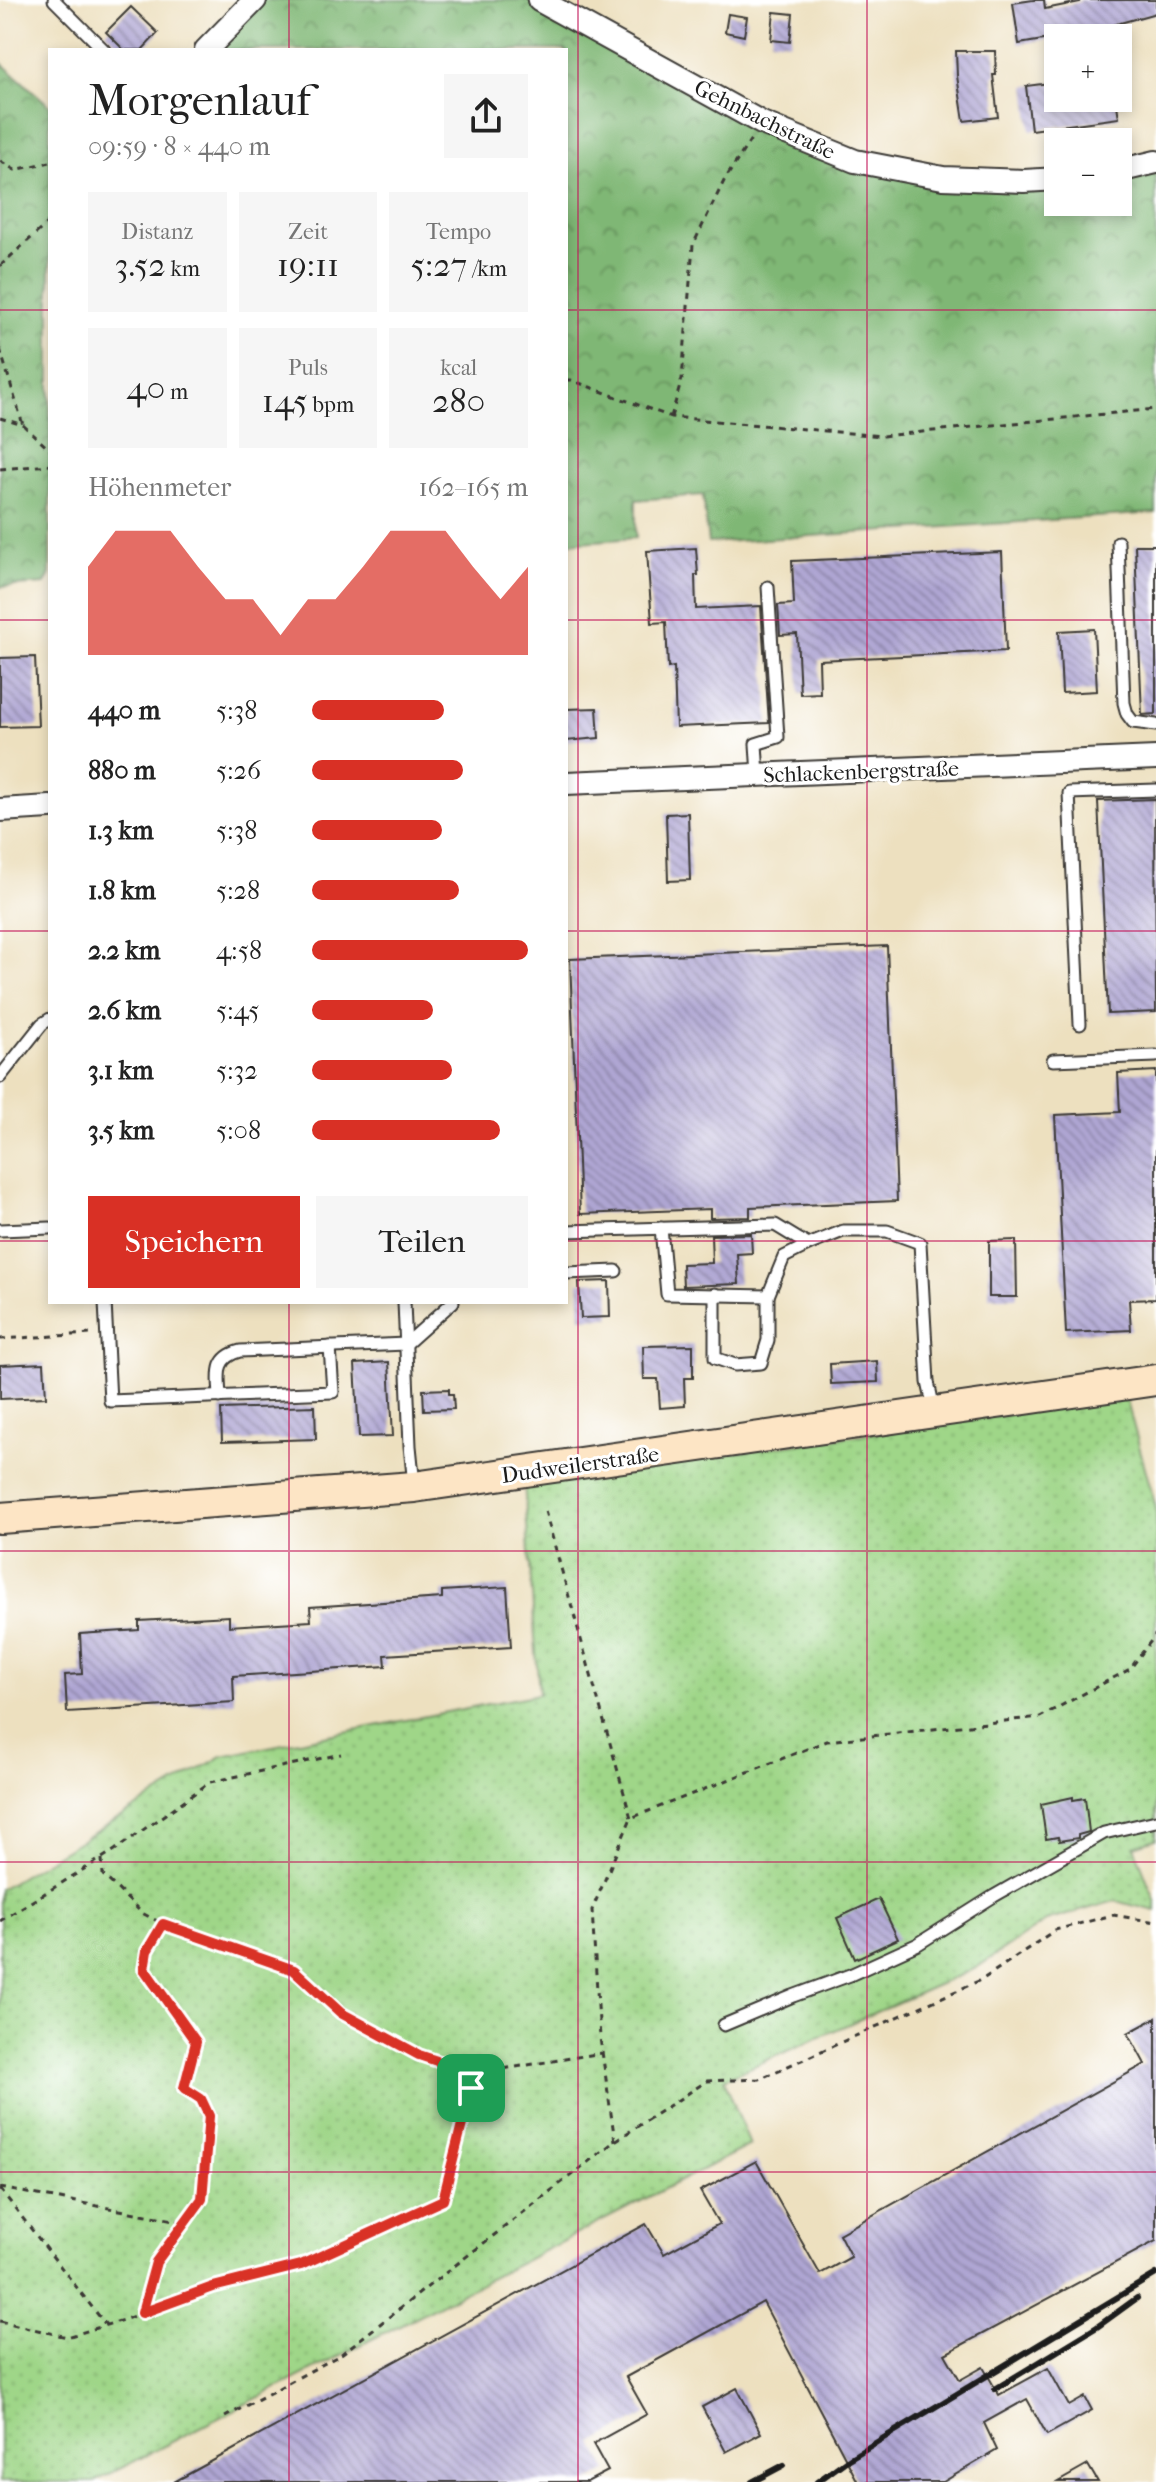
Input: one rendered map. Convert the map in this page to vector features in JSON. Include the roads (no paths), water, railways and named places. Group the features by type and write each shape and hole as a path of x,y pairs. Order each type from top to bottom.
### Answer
{"main road":[{"name":"Dudweilerstraße","path":"0,1518 414,1487 1156,1380"}],"street":[{"path":"208,48 255,0"},
{"name":"Gehnbachstraße","path":"539,0 762,123 855,161 943,178 1044,180"},
{"path":"1132,168 1156,162"},
{"name":"Schlackenbergstraße","path":"568,783 1156,758"},
{"path":"0,810 48,807"}],"lane":[{"path":"54,0 102,48"},
{"path":"1118,542 1124,703 1133,722 1156,725"},
{"path":"758,775 756,744 778,737 768,587"},
{"path":"1080,1024 1069,793 1156,790"},
{"path":"0,1077 48,1020"},
{"path":"1053,1060 1156,1056"},
{"path":"568,1231 775,1225 808,1245"},
{"path":"0,1230 48,1228"},
{"path":"661,1228 667,1294 768,1296"},
{"path":"715,1294 715,1358 735,1365 761,1363 768,1340 768,1296 784,1257 843,1231 887,1231 920,1243 928,1382 934,1412"},
{"path":"568,1273 616,1271"},
{"path":"105,1304 110,1401 333,1392 330,1347"},
{"path":"404,1304 414,1487"},
{"path":"220,1397 219,1373 221,1363 228,1355 240,1351 406,1344 451,1304"},
{"path":"724,2025 850,1975 918,1944 1104,1833 1156,1821"}],"railway":[{"path":"817,2482 847,2460 1156,2274"},
{"path":"995,2389 1097,2327 1137,2298"},
{"path":"752,2482 784,2465"}]}
